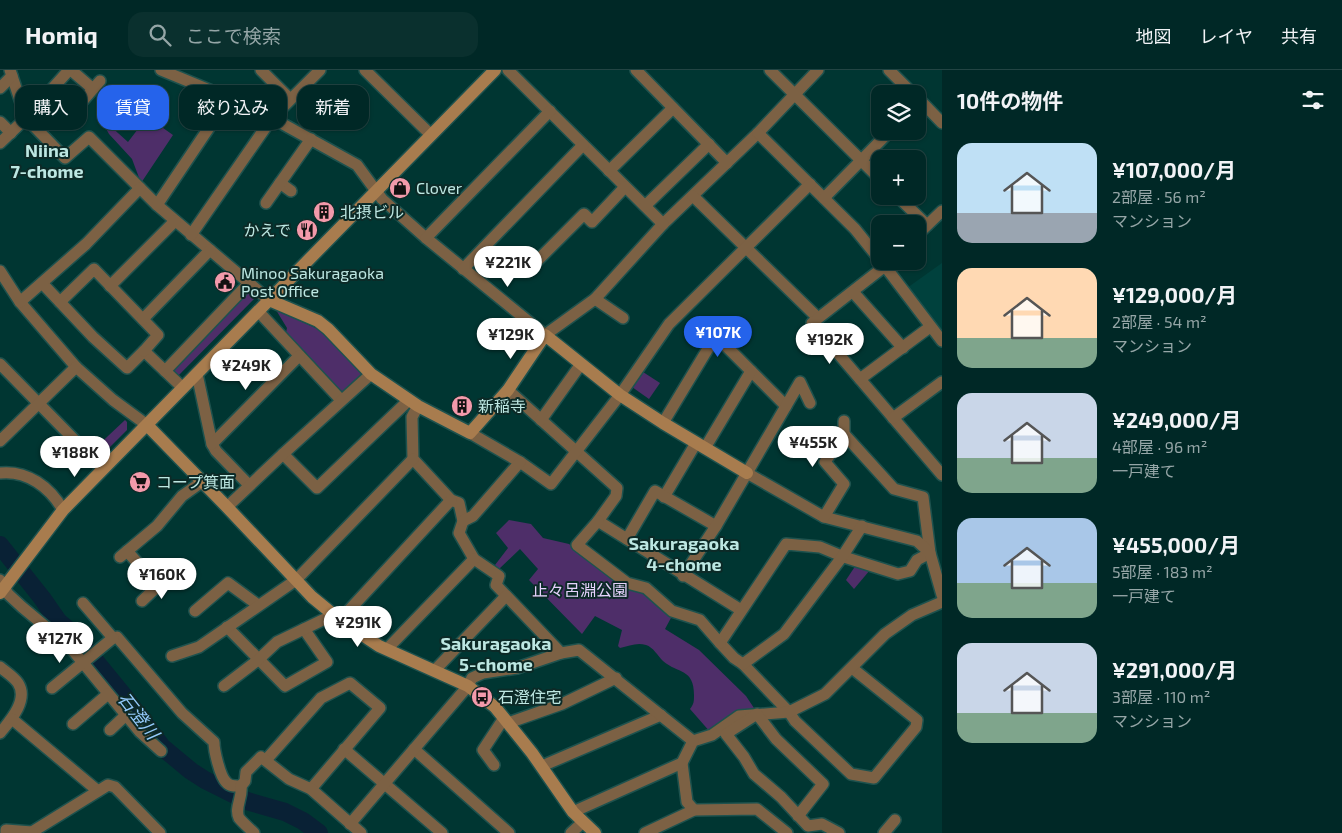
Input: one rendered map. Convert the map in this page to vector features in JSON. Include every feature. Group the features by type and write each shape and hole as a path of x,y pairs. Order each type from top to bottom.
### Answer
{"street":[{"path":"56,85 70,70 97,85 87,96"},
{"path":"161,70 197,85"},
{"path":"261,70 290,99"},
{"path":"287,102 320,70"},
{"path":"365,70 430,135"},
{"path":"161,751 140,732 70,647 8,594 4,585 30,555 63,510 495,70"},
{"path":"508,70 663,224"},
{"path":"636,70 728,163"},
{"path":"770,70 871,171"},
{"path":"470,433 508,390 545,336 595,299 663,224 728,163 818,70"},
{"path":"889,70 903,85"},
{"path":"11,73 15,85"},
{"path":"0,88 11,73"},
{"path":"609,171 674,108"},
{"path":"926,108 942,123"},
{"path":"426,238 550,111"},
{"path":"0,122 11,133"},
{"path":"287,126 357,165 371,182 375,191 426,238 545,336 620,394 663,423 824,516 917,541 930,553 939,568 942,595"},
{"path":"0,143 15,129"},
{"path":"38,130 66,158 89,137 157,205 269,300 318,321 371,374 414,403 520,462 551,484 620,394 669,324 810,184"},
{"path":"157,205 207,130"},
{"path":"191,234 264,130"},
{"path":"758,133 871,248"},
{"path":"266,203 311,139"},
{"path":"824,198 881,140"},
{"path":"645,206 709,144"},
{"path":"463,269 583,145"},
{"path":"280,184 291,191"},
{"path":"534,264 584,214 592,222 625,187"},
{"path":"20,302 86,244 140,188"},
{"path":"693,196 818,318"},
{"path":"906,205 927,225 942,211"},
{"path":"110,286 176,221"},
{"path":"143,319 210,250"},
{"path":"42,283 93,337 127,368 158,335 94,269 60,302"},
{"path":"873,270 853,292 812,323 942,475"},
{"path":"888,270 942,342"},
{"path":"2,279 76,367 112,400 147,425 203,481 312,597 336,617 379,646 468,686 495,707 542,766 573,812 595,833"},
{"path":"165,371 249,283"},
{"path":"853,292 902,348"},
{"path":"595,299 623,318"},
{"path":"258,311 342,400"},
{"path":"860,379 930,328"},
{"path":"663,423 712,342 720,340 786,406"},
{"path":"144,351 183,388"},
{"path":"212,444 300,356"},
{"path":"541,420 581,364"},
{"path":"1,366 103,469"},
{"path":"0,441 76,367"},
{"path":"664,497 751,371"},
{"path":"197,374 212,444 216,452 249,486"},
{"path":"227,507 371,374"},
{"path":"683,576 716,526 800,382 810,403"},
{"path":"893,418 940,387"},
{"path":"508,390 617,488 616,496 577,545 627,583 646,588 672,610 700,620 734,658 743,664 789,712 795,721 851,774 874,778 916,727 917,720 852,668"},
{"path":"283,454 317,488 414,403"},
{"path":"414,403 412,417 413,459 451,500 459,503 463,521 459,532 474,559 499,576 496,585 561,653"},
{"path":"824,516 844,484 825,462 844,434 844,421"},
{"path":"844,434 894,489 923,497 930,553"},
{"path":"172,656 199,647 296,580 413,459"},
{"path":"463,521 473,516 520,462"},
{"path":"0,472 20,473 35,479 63,510"},
{"path":"142,601 161,583 123,554 156,526 182,496 203,481"},
{"path":"627,539 654,491 716,526"},
{"path":"224,686 258,660 277,642 336,617 451,500"},
{"path":"598,521 740,610"},
{"path":"743,664 784,634 862,526"},
{"path":"720,643 740,610 786,544 820,547 898,574 910,571 917,560 930,553"},
{"path":"388,649 474,559"},
{"path":"195,611 228,583 258,605"},
{"path":"435,670 506,596"},
{"path":"694,810 687,802 682,763 694,741 712,735 739,716 789,712 825,694 885,634 912,615 942,602"},
{"path":"83,603 113,638 117,638 182,713 214,742 214,749 224,781 242,790"},
{"path":"227,627 285,686 327,662 304,629"},
{"path":"52,688 113,638"},
{"path":"350,824 468,686 472,678 483,673 517,668 561,653 578,650 694,741"},
{"path":"0,667 18,684 21,691 20,703 12,719 0,733"},
{"path":"494,765 483,750 506,721 562,704 616,678"},
{"path":"266,760 321,698 350,683 380,708 311,789"},
{"path":"73,724 108,694"},
{"path":"758,714 726,734 744,757 754,774 781,797 808,826 822,824 839,833"},
{"path":"758,714 776,739 823,784 798,816"},
{"path":"110,730 126,715"},
{"path":"542,766 661,715"},
{"path":"12,719 98,791"},
{"path":"344,749 442,833"},
{"path":"414,749 510,833"},
{"path":"254,833 240,818 237,811 246,772 261,756 289,779 311,789 361,833"},
{"path":"573,812 682,763"},
{"path":"4,829 32,832 108,785 114,787 160,833"},
{"path":"645,833 694,810 757,809 786,833"},
{"path":"884,833 895,820"},
{"path":"571,833 583,822"}],"shaded area":[{"path":"942,263 942,332 907,288"}],"green space":[{"path":"107,130 115,130 128,142 137,130 166,130 173,135 141,183 132,159"},
{"path":"248,289 256,297 175,379 166,371"},
{"path":"276,310 320,330 365,376 341,396 285,337 287,328"},
{"path":"643,372 660,383 649,399 632,387"},
{"path":"125,420 127,422 127,430 97,460 90,453"},
{"name":"止々呂淵公園","path":"509,520 531,524 543,538 569,544 625,588 643,591 672,616 665,629 699,650 746,696 756,711 711,733 690,709 694,702 691,680 684,673 663,661 649,646 636,644 620,648 618,646 622,630 595,616 582,634 529,580 538,569 520,549 499,569 495,565 508,548 496,533"},
{"path":"856,565 870,570 854,589 846,580"}],"waterway":[{"name":"石澄川","path":"0,545 58,621 83,646 162,747 205,780 247,801 285,812 303,821 319,833"}],"place":[{"name":"Clover","path":"400,188"},
{"name":"北摂ビル","path":"324,212"},
{"name":"かえで","path":"307,230"},
{"name":"Minoo Sakuragaoka Post Office","path":"225,282"},
{"name":"新稲寺","path":"462,406"},
{"name":"コープ箕面","path":"140,482"},
{"name":"石澄住宅","path":"482,697"}],"district":[{"name":"Niina 7-chome","path":"47,161"},
{"name":"Sakuragaoka 4-chome","path":"684,554"},
{"name":"Sakuragaoka 5-chome","path":"496,654"}]}
